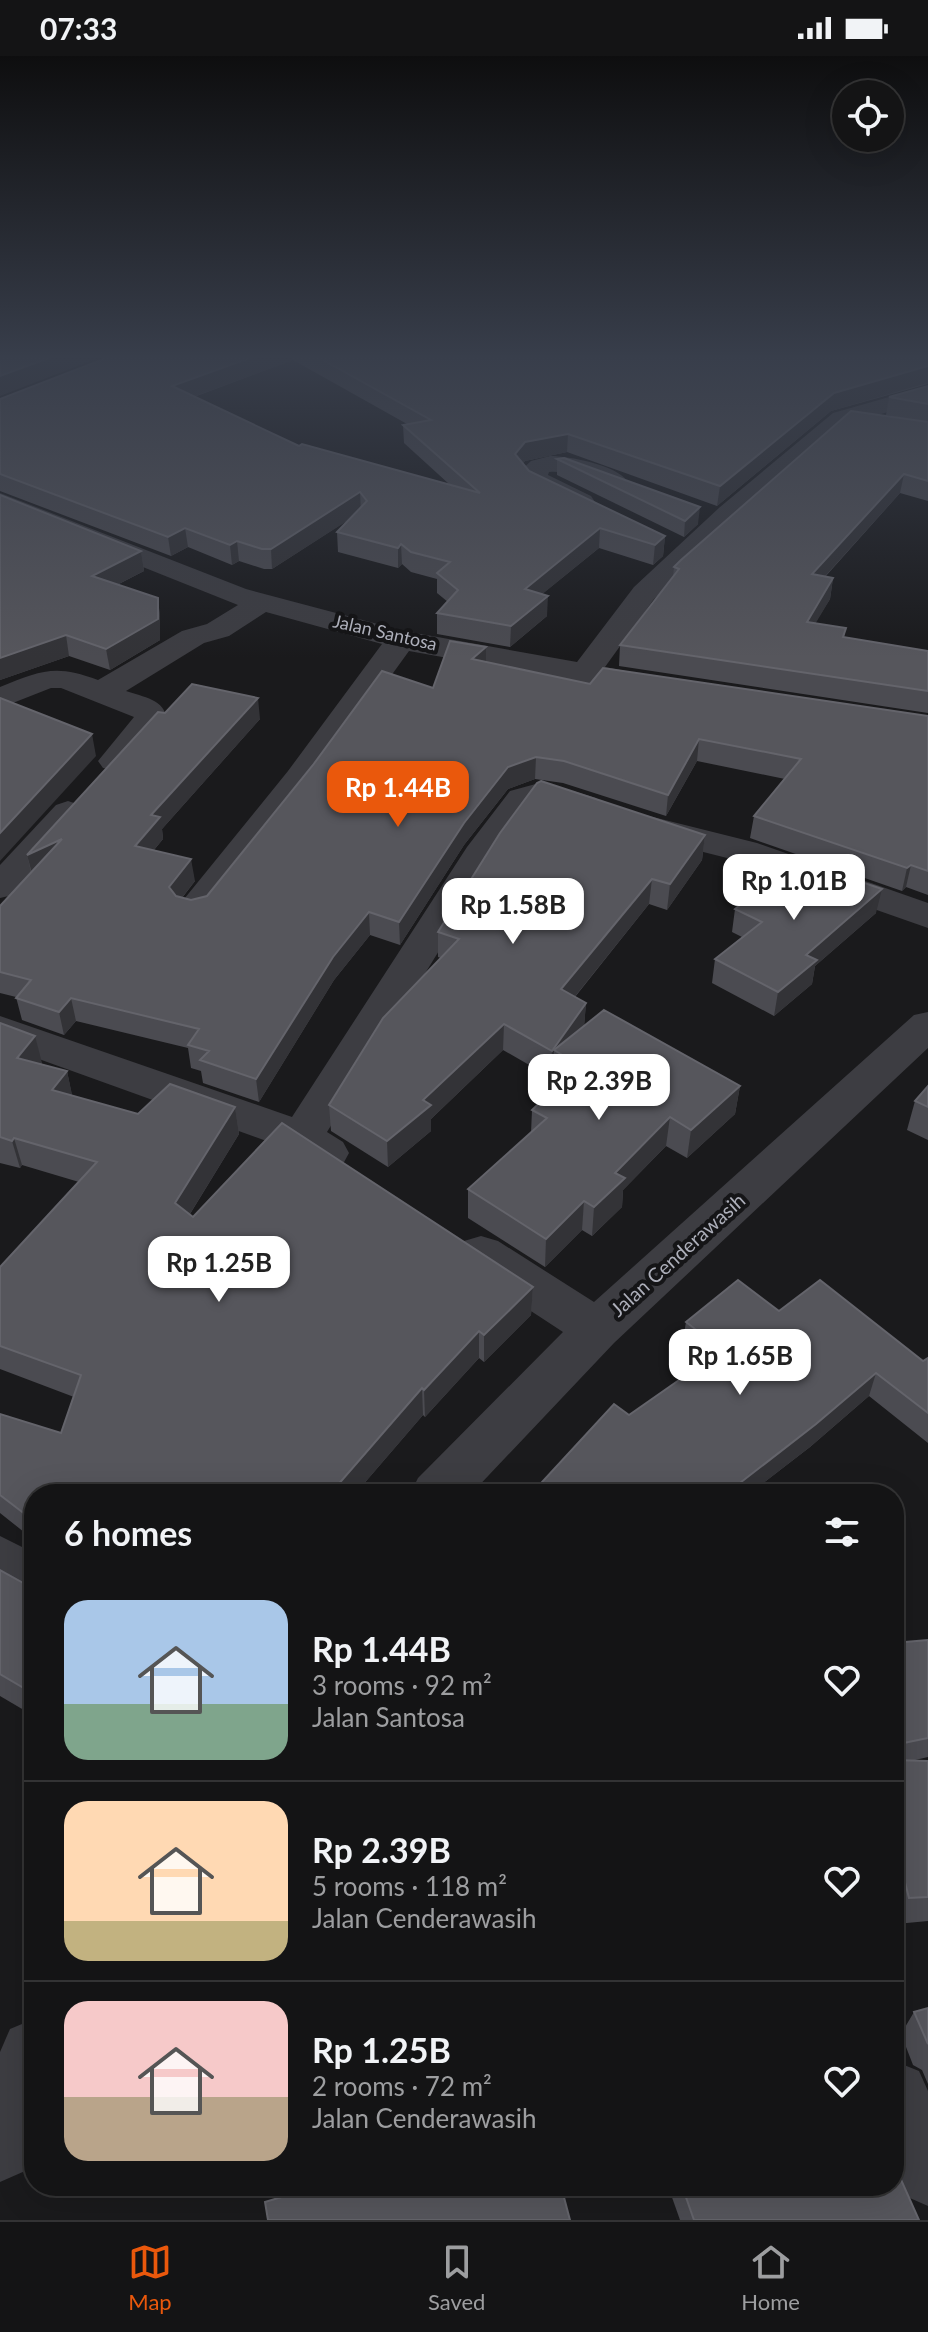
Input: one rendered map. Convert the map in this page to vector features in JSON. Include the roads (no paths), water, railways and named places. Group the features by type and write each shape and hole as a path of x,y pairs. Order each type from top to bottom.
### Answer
{"street":[{"path":"586,672 644,593 722,520 797,456"},
{"path":"606,514 539,481 531,473 536,468 566,463 637,489"},
{"name":"Jalan Santosa","path":"0,501 249,599 401,640 691,692"},
{"path":"693,510 722,520"},
{"path":"660,540 686,553"},
{"path":"101,692 193,637 218,630 249,599"},
{"path":"195,909 300,778 401,640"},
{"path":"0,887 153,718 151,712 65,678 46,679 11,693"},
{"path":"11,693 136,738"},
{"path":"302,1137 480,855 528,794 550,793 635,823 744,851 928,916"},
{"name":"Jalan Cenderawasih","path":"447,1484 597,1329 911,1066 928,1025"},
{"path":"0,1030 302,1137 356,1172"},
{"path":"449,1233 597,1329"},
{"path":"0,1561 24,1577"},
{"path":"0,2146 24,2080"},
{"path":"904,2118 928,2170"}]}
